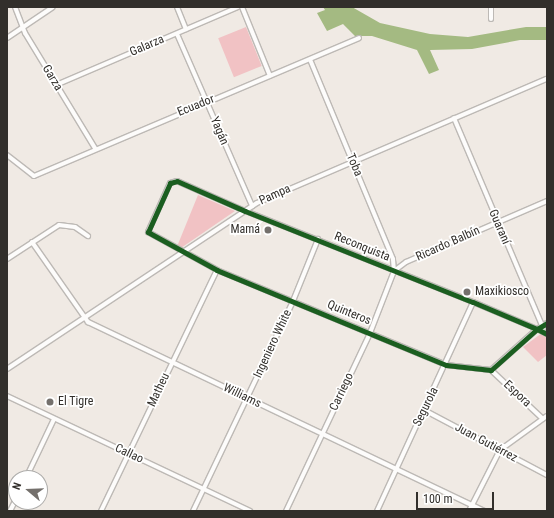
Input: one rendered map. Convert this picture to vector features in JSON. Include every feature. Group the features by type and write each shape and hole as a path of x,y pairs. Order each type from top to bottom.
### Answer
{"street":[{"name":"Garza","path":"15,7 23,27 56,85 95,148"},
{"path":"7,38 53,7"},
{"path":"177,7 186,30"},
{"name":"Galarza","path":"56,85 238,7"},
{"path":"242,7 270,76"},
{"path":"491,7 491,19"},
{"name":"Yagán","path":"176,34 252,206"},
{"name":"Ecuador","path":"7,155 34,176 95,148 310,60 359,38"},
{"name":"Toba","path":"310,60 354,162 394,271"},
{"name":"Pampa","path":"7,369 180,252 252,206 547,79"},
{"name":"Guaraní","path":"454,118 497,222 542,326 547,334"},
{"name":"Reconquista","path":"149,235 170,183 177,181 245,211 473,302 547,334"},
{"name":"Ricardo Balbín","path":"394,271 406,262 547,201"},
{"path":"7,259 59,225 75,227 88,236"},
{"name":"Quinteros","path":"149,235 217,270 446,365 490,370"},
{"name":"Ingeniero White","path":"193,511 293,301 318,239"},
{"name":"Williams","path":"32,242 84,317 247,399 484,511"},
{"name":"Matheu","path":"101,511 217,270"},
{"name":"Carriego","path":"286,511 370,333 394,271"},
{"name":"Segurola","path":"377,511 446,365 473,302"},
{"path":"490,370 537,329 547,323"},
{"name":"Espora","path":"490,370 543,419"},
{"name":"Callao","path":"7,396 250,511"},
{"name":"Juan Gutiérrez","path":"424,410 547,475"},
{"path":"469,511 500,450 547,416"},
{"path":"30,470 54,419"}],"shaded area":[{"path":"323,7 352,7 380,23 430,34 468,37 526,27 547,27 547,40 520,40 472,49 430,50 439,70 429,74 417,50 372,36 355,36 343,24 327,31 317,13 325,10"},
{"path":"246,27 262,66 234,77 218,38"},
{"path":"198,195 235,211 178,250 176,249"},
{"path":"542,333 547,335 547,355 538,362 523,347"}],"cycle path":[{"path":"547,323 537,329 491,370 446,365 217,270 148,232 170,183 177,181 245,211 473,302 537,329 547,334"}],"place":[{"name":"Mamá","path":"268,230"},
{"name":"Maxikiosco","path":"467,292"},
{"name":"El Tigre","path":"50,402"}]}
